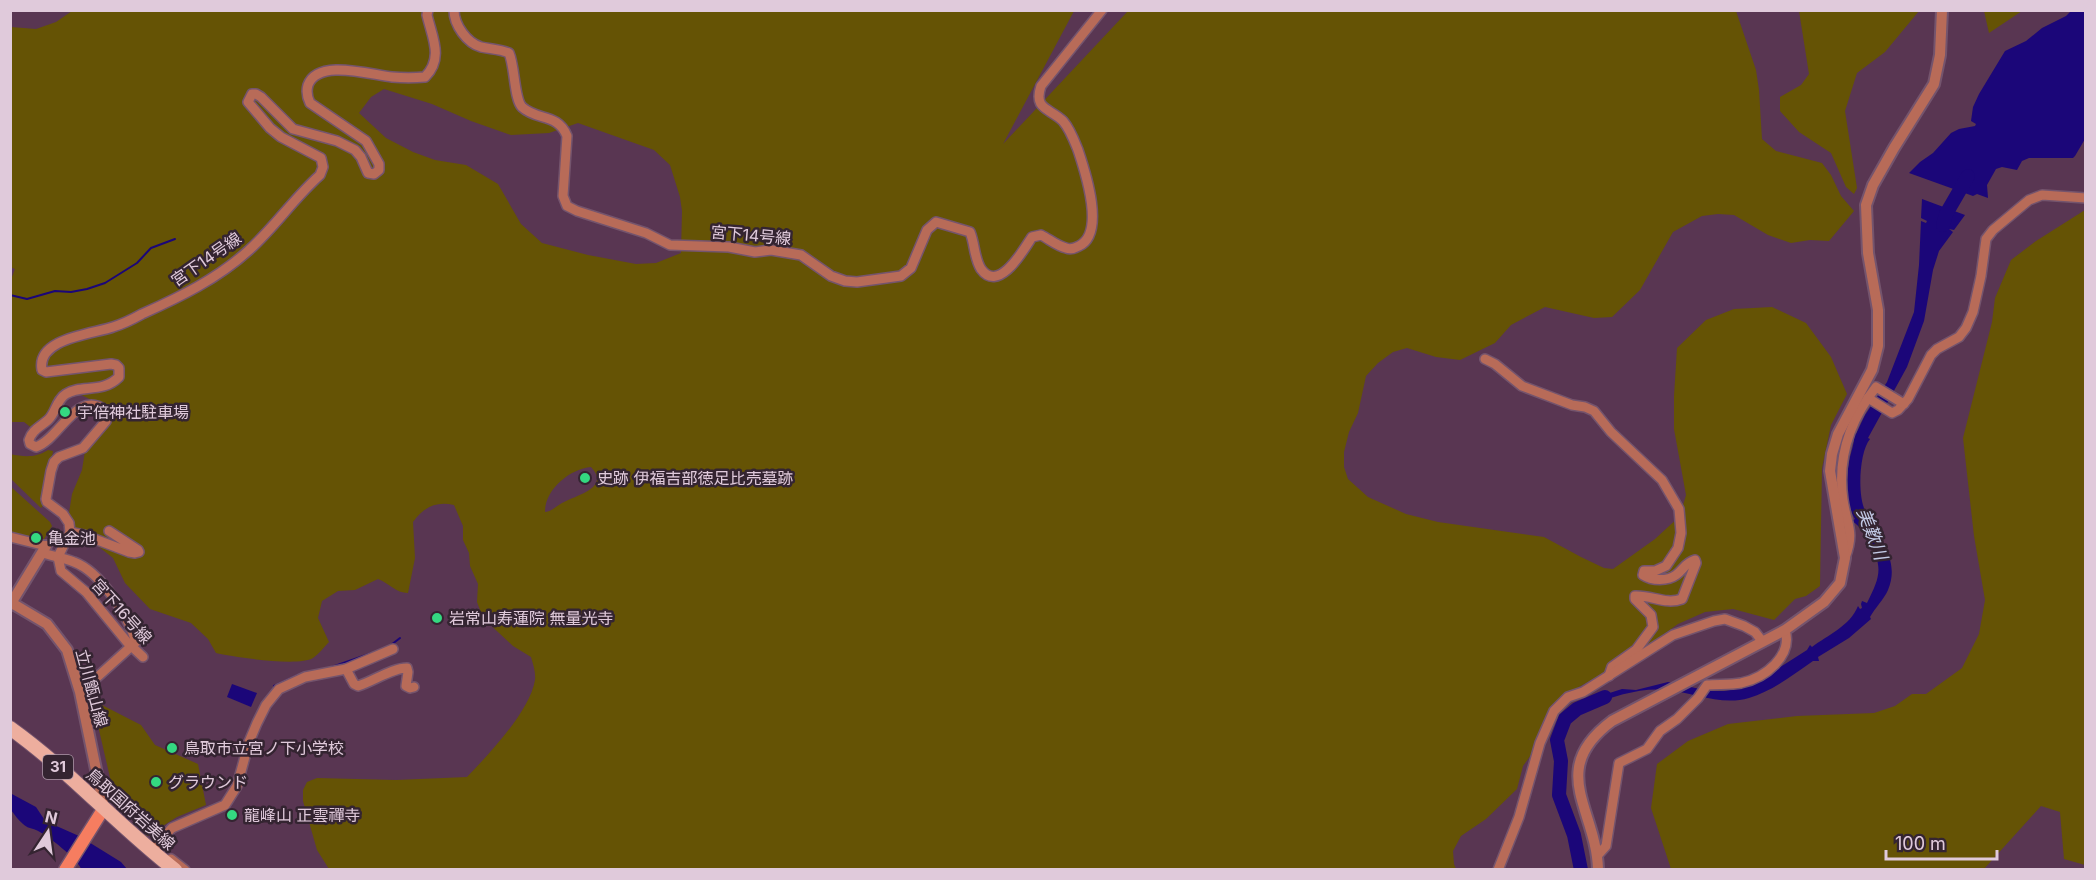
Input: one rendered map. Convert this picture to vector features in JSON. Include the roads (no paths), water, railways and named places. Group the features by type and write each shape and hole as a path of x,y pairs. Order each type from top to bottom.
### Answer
{"main road":[{"name":"鳥取国府岩美線","path":"10,728 34,745 174,870"},
{"path":"65,870 104,808"}],"street":[{"name":"宮下14号線","path":"70,532 67,518 46,499 51,471 59,457 84,448 106,421 106,411 95,405 82,407 43,444 36,447 30,444 29,440 34,430 52,416 65,394 101,387 115,380 120,372 116,365 111,364 46,372 40,367 46,353 59,342 116,327 191,291 247,252 320,175 323,167 321,158 281,137 270,128 248,102 252,94 261,97 293,129 346,145 355,150 368,173 374,174 379,170 379,164 366,141 310,103 307,88 310,81 326,70 401,78 425,77 435,64 437,54 427,15 428,10"},
{"name":"宮下14号線","path":"454,10 456,24 468,39 477,46 509,53 512,59 518,103 523,109 556,122 564,128 567,136 563,196 567,206 577,212 646,233 670,245 729,247 755,252 771,250 801,255 831,276 844,281 857,282 901,276 911,268 927,230 936,222 970,232 980,268 985,273 996,276 1019,259 1032,237 1041,235 1071,249 1082,244 1091,234 1093,221 1083,167 1070,131 1063,121 1046,110 1038,97 1041,86 1102,10"},
{"path":"1845,558 1830,471 1832,454 1838,434 1872,370 1878,346 1878,310 1868,254 1866,205 1873,185 1934,84 1940,55 1942,10"},
{"path":"1868,398 1892,413 1899,410 1931,355 1937,349 1959,337 1966,328 1973,312 1982,276 1986,239 1993,230 2029,200 2042,195 2085,198"},
{"path":"1485,359 1495,364 1522,386 1594,411 1611,432 1662,480 1678,509 1681,534 1678,548 1666,566 1655,571 1644,571 1643,575 1648,578 1672,578 1679,574 1684,566 1695,560 1696,563 1682,599 1664,602 1635,596 1635,599 1651,615 1653,627 1636,650 1612,667 1610,676"},
{"path":"1598,870 1593,837 1579,795 1580,760 1586,746 1596,733 1611,721 1785,630 1832,595 1840,583 1851,537 1843,499 1844,449 1854,419 1876,387 1904,404"},
{"path":"58,557 70,532 129,552 139,552 138,549 109,531"},
{"path":"10,537 82,566 112,596 129,623 136,642 84,689"},
{"path":"11,603 44,549"},
{"name":"宮下16号線","path":"58,557 61,571 86,592 143,657"},
{"name":"立川甑山線","path":"11,603 47,624 68,650 80,692 104,808"},
{"path":"1498,870 1519,817 1535,759 1554,711 1568,697 1583,692 1672,636 1720,619 1744,626 1755,632 1762,640"},
{"path":"1597,856 1606,846 1619,763 1647,749 1660,731 1677,719 1698,698 1707,685 1742,683 1777,663 1785,652 1788,640 1785,630"},
{"path":"185,870 152,849 172,828 225,805 235,790 257,723 266,705 279,689 305,677 346,669 393,649"},
{"path":"346,669 354,684 358,686 373,682 397,669 407,668 406,686 414,687"}],"water":[{"path":"2071,11 2086,11 2085,139 2073,158 2029,158 2022,161 2017,170 2002,167 1996,169 1987,185 1988,198 1977,194 1973,196 1909,173 1933,153 1951,133 1975,126 1976,124 1971,121 1973,107 2005,51 2026,41 2042,28"},
{"path":"1922,199 1965,215 1954,230 1949,229 1953,232 1939,251 1933,270 1924,321 1907,367 1868,438 1870,439 1863,454 1860,486 1863,505 1886,549 1892,568 1888,590 1870,617 1871,619 1849,638 1818,657 1819,661 1813,661 1774,687 1749,698 1718,700 1657,689 1638,691 1591,705 1588,700 1622,689 1636,690 1668,682 1709,691 1737,689 1768,675 1807,650 1810,645 1812,647 1838,630 1850,619 1858,606 1862,608 1862,601 1867,603 1877,580 1878,567 1874,552 1866,537 1852,521 1855,519 1848,497 1849,464 1854,433 1856,434 1865,415 1887,382 1914,312 1921,221 1926,223 1927,221 1921,218"},
{"path":"232,684 257,693 251,707 227,697"},
{"path":"10,793 36,807 44,819 79,836 121,862 127,869 81,869 69,854 54,842 20,821 11,810"}],"waterway":[{"name":"美歎川","path":"1943,225 1946,214 1968,176"},
{"path":"10,295 27,299 55,291 71,292 87,289 105,283 137,263 151,248 175,239"},
{"path":"391,645 400,638"},
{"path":"329,668 372,653"},
{"path":"274,686 298,675"},
{"name":"美歎川","path":"1581,870 1574,835 1559,795 1561,761 1557,740 1565,719 1577,709 1605,697"}],"place":[{"name":"宇倍神社駐車場","path":"65,412"},
{"name":"史跡 伊福吉部徳足比売墓跡","path":"585,478"},
{"name":"亀金池","path":"36,538"},
{"name":"岩常山寿蓮院 無量光寺","path":"437,618"},
{"name":"鳥取市立宮ノ下小学校","path":"172,748"},
{"name":"グラウンド","path":"156,782"},
{"name":"龍峰山 正雲禪寺","path":"232,815"}]}
